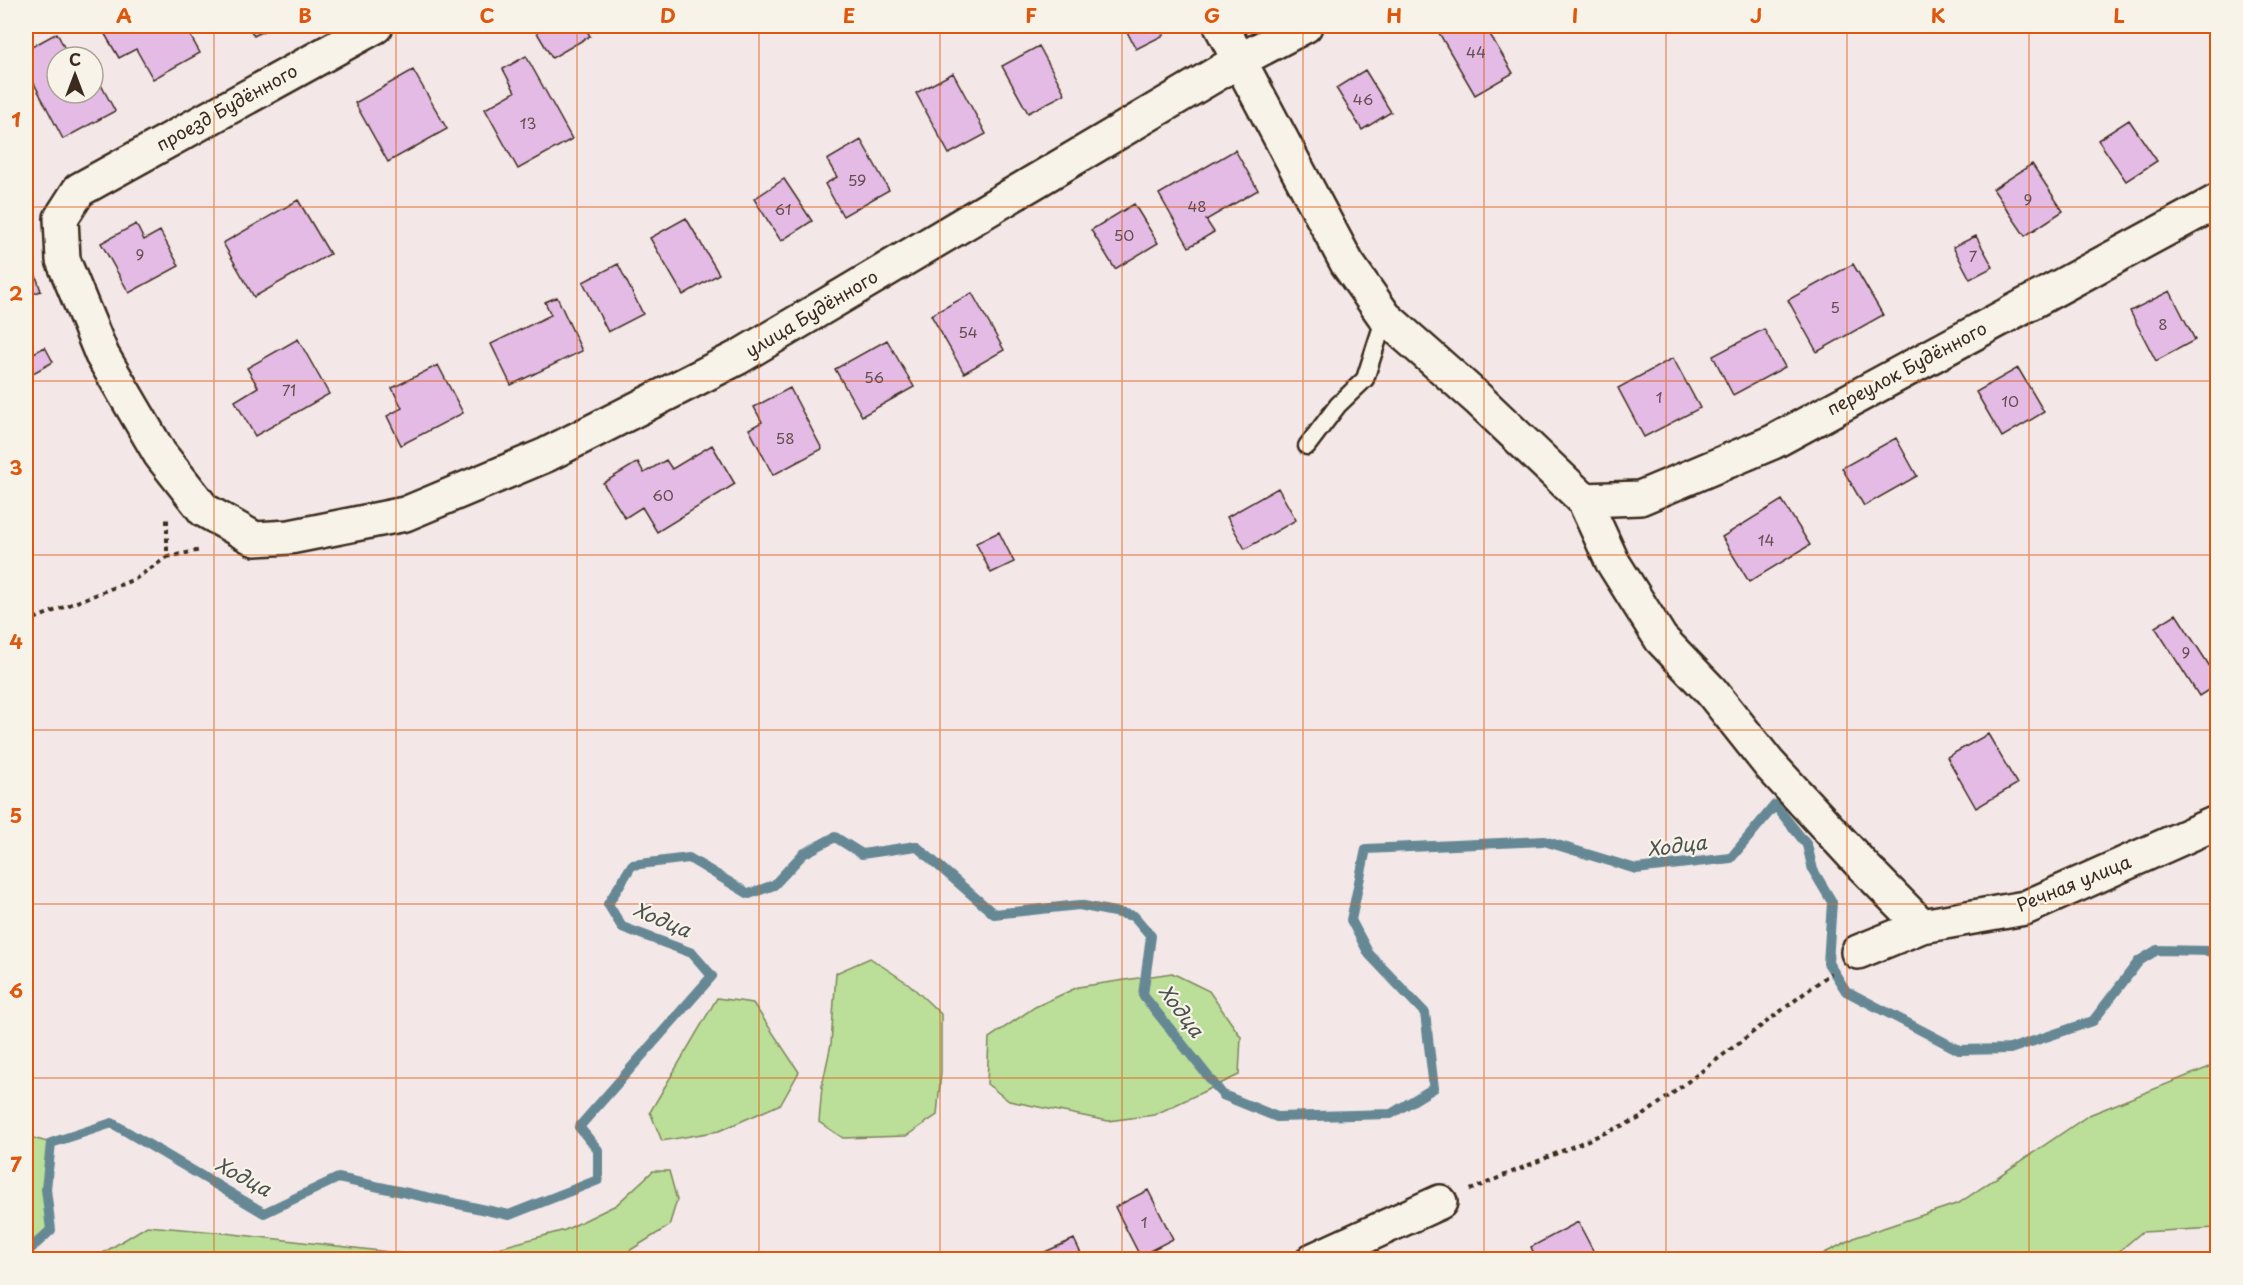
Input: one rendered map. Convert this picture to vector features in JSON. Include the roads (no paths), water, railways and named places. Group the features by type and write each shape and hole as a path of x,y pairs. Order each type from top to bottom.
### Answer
{"street":[{"name":"проезд Будённого","path":"79,190 376,26"},
{"path":"1221,26 1347,262 1385,316 1478,399 1584,500 1612,561 1661,639 1711,691 1769,764 1922,926"},
{"name":"улица Будённого","path":"79,190 61,218 63,260 102,355 160,454 204,510 255,539 290,537 405,514 546,455 739,357 1240,60 1305,26"},
{"name":"переулок Будённого","path":"1584,500 1640,498 1773,442 2217,201"},
{"name":"Речная улица","path":"1858,952 1922,926 2025,908 2217,822"},
{"path":"1332,1256 1440,1202"}],"lane":[{"path":"1307,446 1338,405 1365,379 1385,316"}],"waterway":[{"name":"Ходца","path":"26,1253 51,1230 46,1189 51,1143 112,1123 264,1213 338,1178 509,1215 598,1180 598,1150 579,1127 712,976 692,953 622,927 608,904 632,865 689,858 749,894 774,885 803,854 835,837 862,854 916,846 994,914 1079,905 1134,916 1151,936 1143,995 1223,1095 1277,1117 1391,1114 1434,1088 1425,1013 1369,954 1351,920 1366,849 1544,841 1636,869 1731,858 1775,805 1807,845 1813,870 1832,902 1828,963 1846,991 1959,1050 2010,1049 2093,1021 2139,961 2157,950 2210,951 2218,963"}]}
